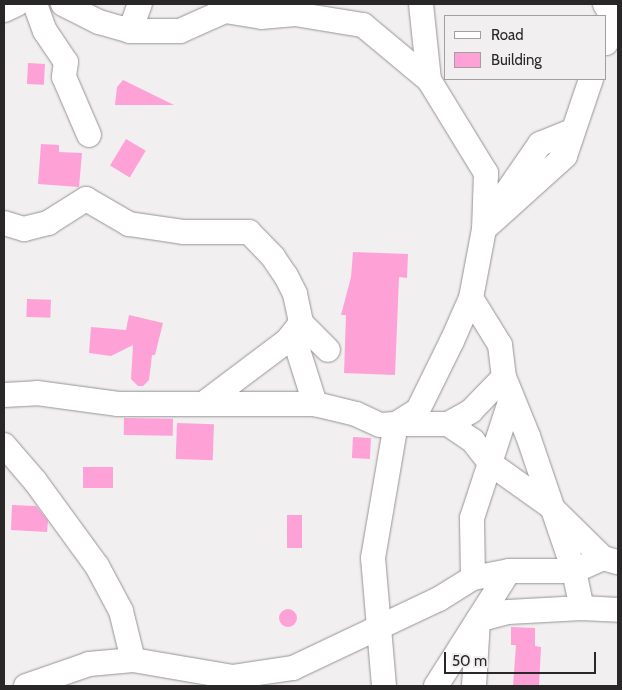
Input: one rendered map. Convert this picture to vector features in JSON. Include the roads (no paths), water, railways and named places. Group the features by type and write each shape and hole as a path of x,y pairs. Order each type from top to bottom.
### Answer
{"street":[{"path":"4,10 17,4"},
{"path":"35,4 44,30 66,62 64,77 89,135"},
{"path":"63,4 100,22 130,31 180,31 225,11 261,17 300,9 363,24 429,80 486,173 484,229 471,298 418,410 396,424 373,558 384,686"},
{"path":"130,31 140,4"},
{"path":"421,4 429,80"},
{"path":"605,4 614,31"},
{"path":"484,229 565,156 572,131 583,108 591,80"},
{"path":"4,223 24,229 48,223 86,199 129,224 184,232 249,232 273,257 295,294 300,323 298,350 315,404"},
{"path":"471,298 500,346 507,388 528,436 550,506 574,571 582,608"},
{"path":"300,323 328,350"},
{"path":"204,404 287,341 300,323"},
{"path":"4,395 38,394 118,404 315,404 356,414 380,425 448,424 507,388"},
{"path":"473,578 472,518 491,464 507,388"},
{"path":"448,424 473,441 491,464 550,506 611,560"},
{"path":"4,444 96,566 121,611 133,660"},
{"path":"232,677 293,668 439,599 473,578 509,571 574,571 611,560"},
{"path":"436,686 509,571"},
{"path":"478,620 508,612 582,608 618,610"},
{"path":"474,686 478,620"},
{"path":"26,686 89,664 133,660 232,677 254,686"}]}
